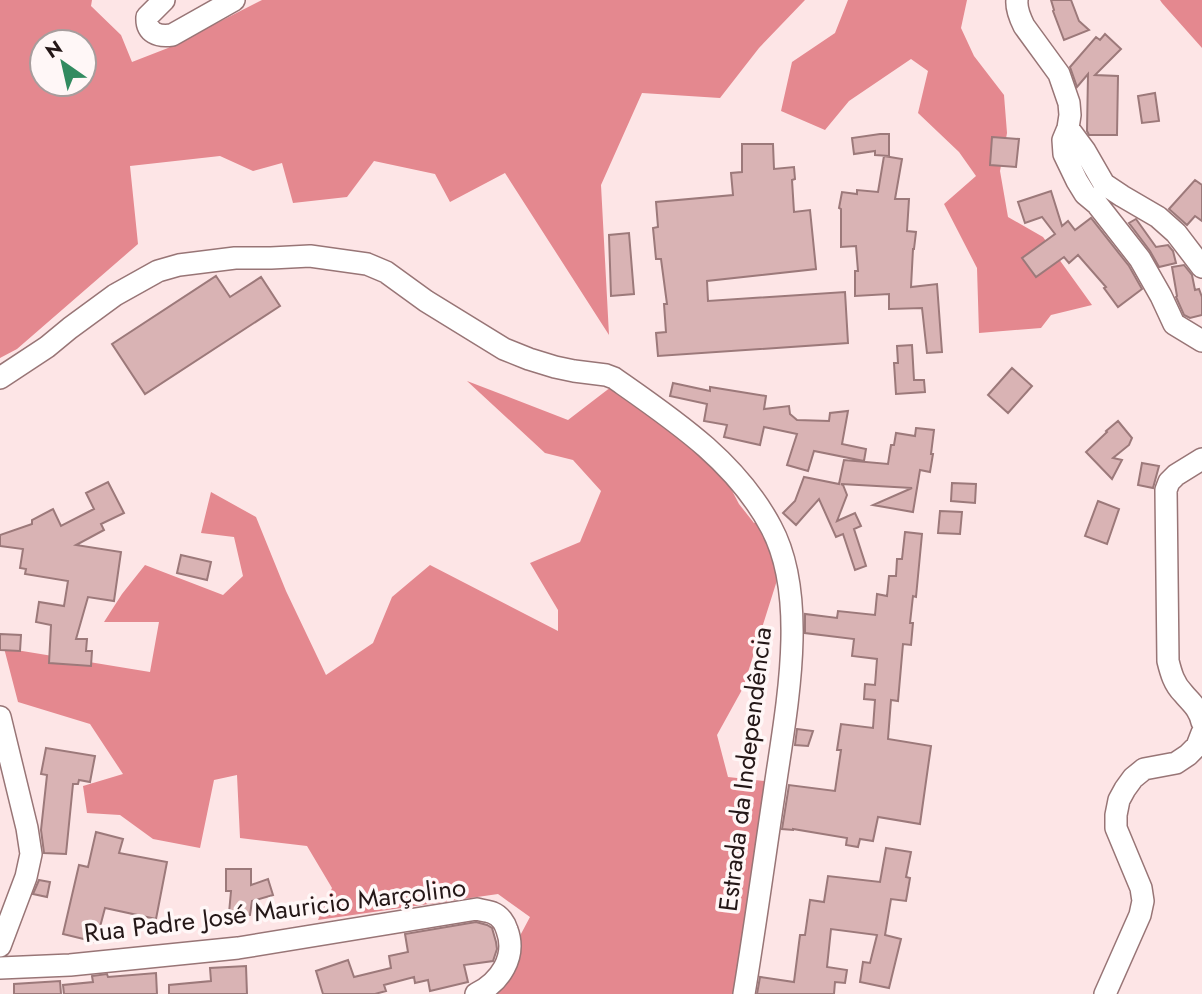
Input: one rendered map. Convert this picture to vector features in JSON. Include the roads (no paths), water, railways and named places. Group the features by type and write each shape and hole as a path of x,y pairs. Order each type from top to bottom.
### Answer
{"street":[{"path":"164,0 147,17 150,30 161,36 172,35 234,0"},
{"path":"1017,0 1016,5 1024,26 1059,74 1069,103 1068,128 1063,140 1064,155 1081,187 1140,259 1174,324 1202,341"},
{"path":"1068,128 1094,164 1104,184 1158,217 1176,233 1202,267"},
{"name":"Estrada da Independência","path":"0,378 47,347 116,295 158,271 179,265 235,258 320,257 368,264 386,272 426,301 504,349 555,367 614,378 667,415 715,454 758,504 772,528 786,565 792,608 789,687 744,994"},
{"path":"1202,459 1169,482 1166,490 1166,527 1168,661 1173,680 1200,713 1202,722"},
{"path":"0,717 31,854 26,877 0,946"},
{"path":"1105,994 1140,915 1143,901 1142,888 1116,828 1115,815 1119,800 1133,778 1144,769 1176,763 1197,746 1202,733"},
{"name":"Rua Padre José Mauricio Marçolino","path":"0,968 70,965 238,948 477,909 496,914 504,922 511,940 511,950 508,963 485,989 476,994"}]}
